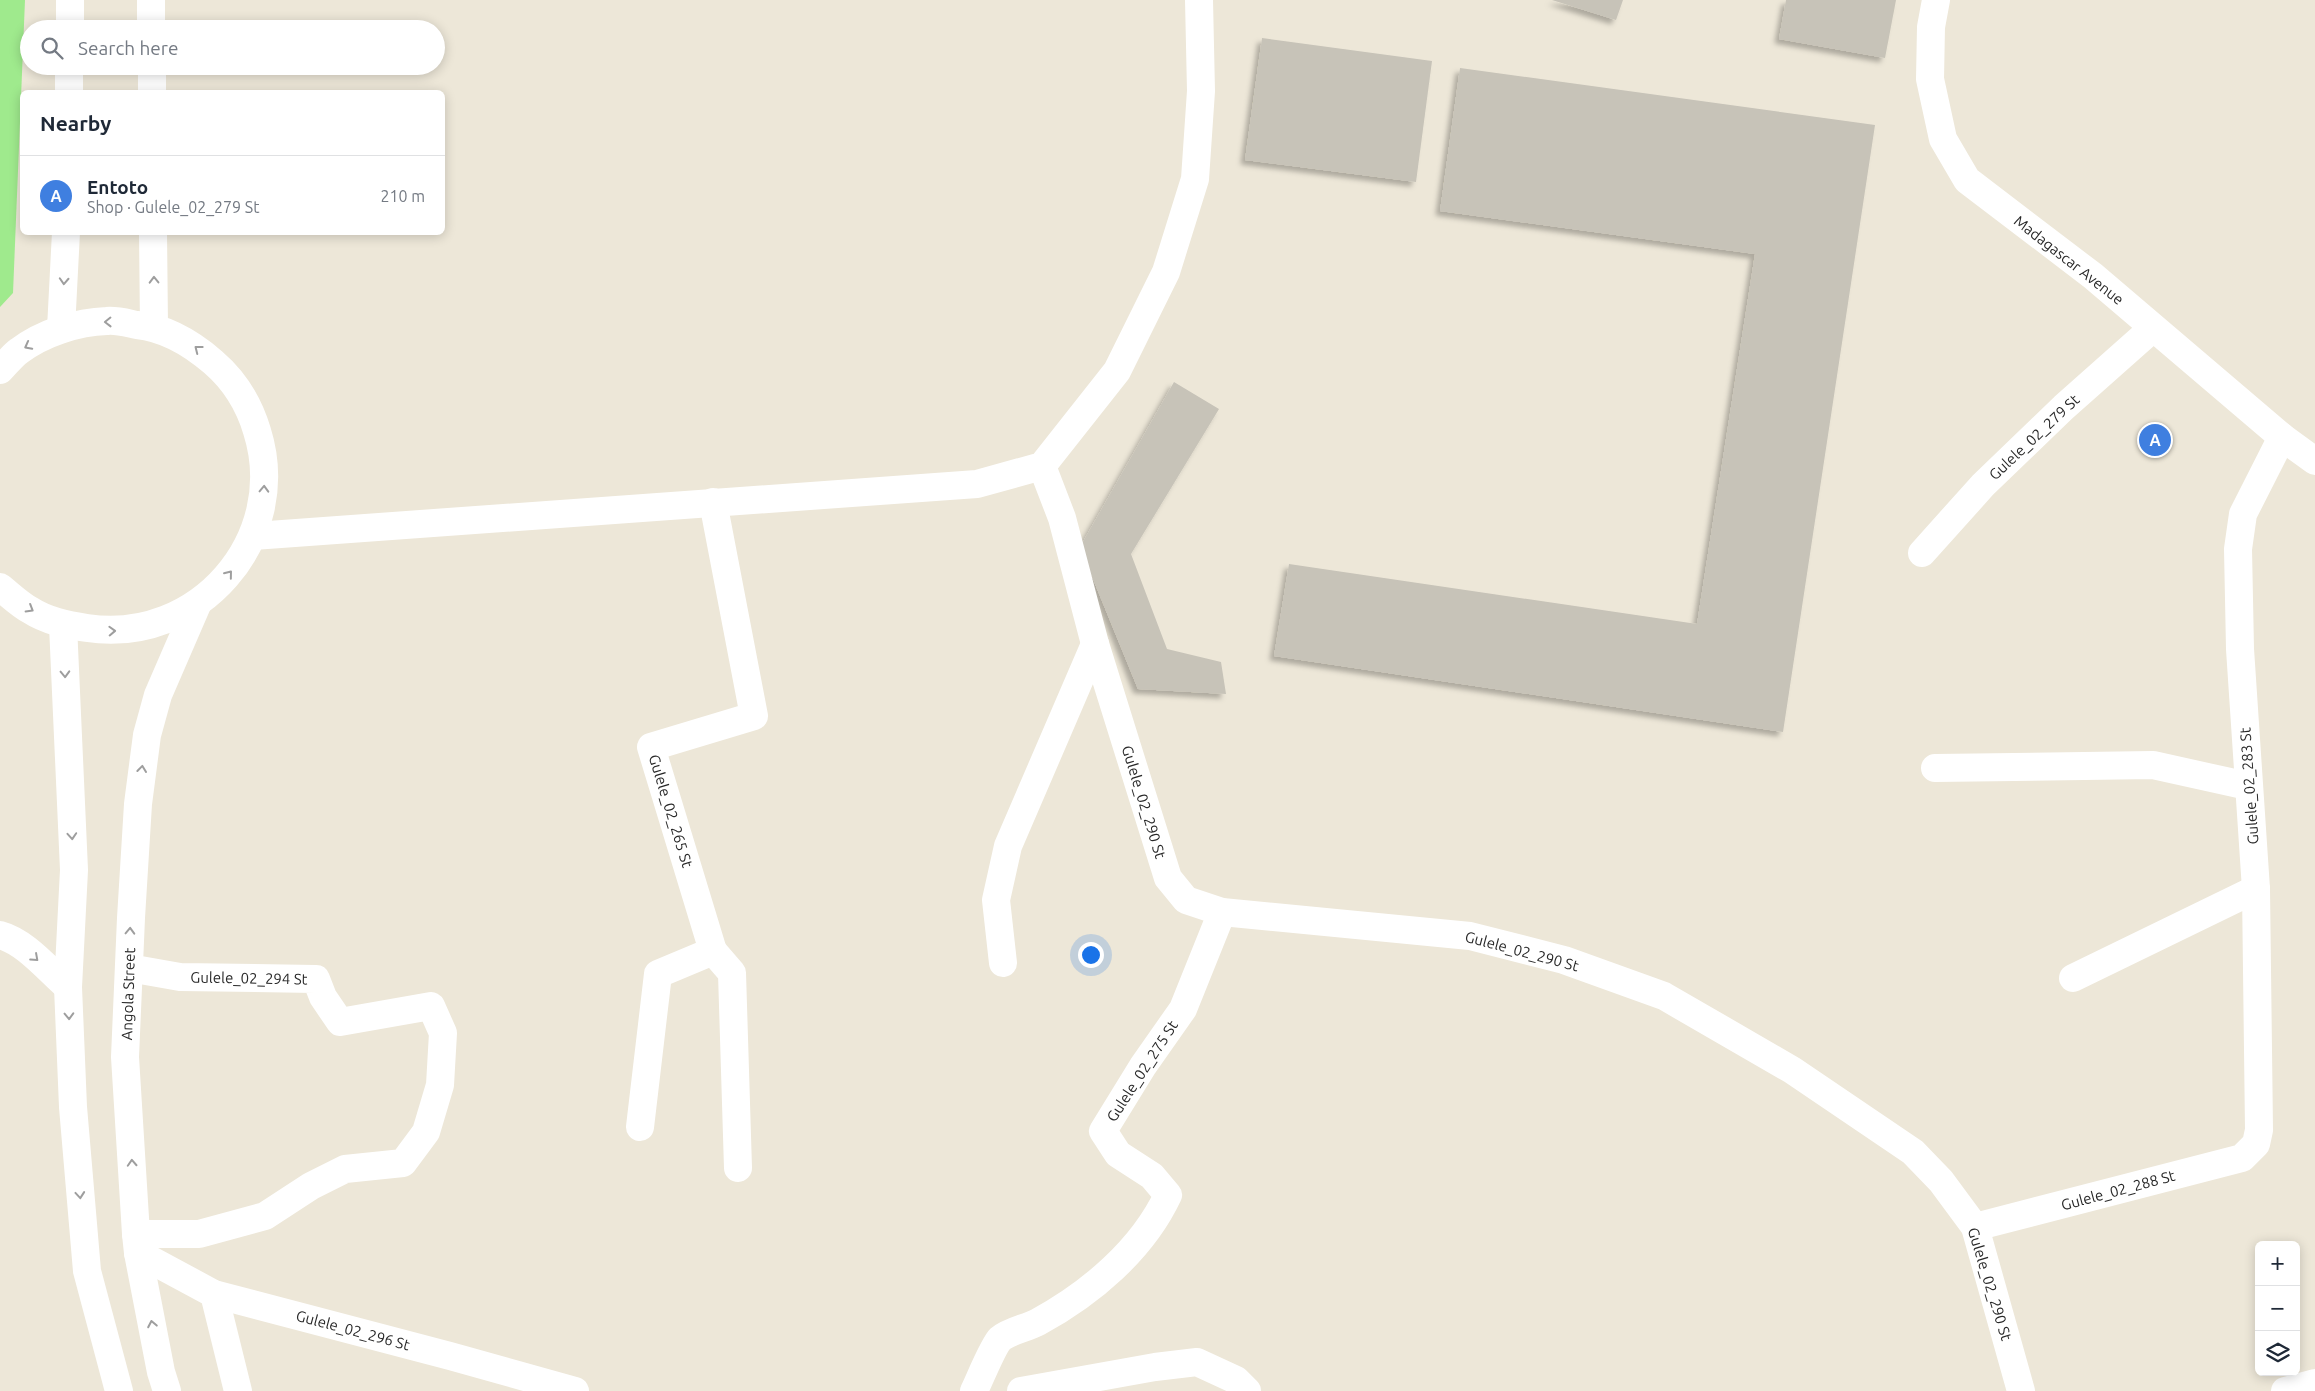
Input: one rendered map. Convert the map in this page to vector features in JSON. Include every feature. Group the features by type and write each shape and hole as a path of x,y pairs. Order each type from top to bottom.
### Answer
{"street":[{"path":"70,0 70,20"},
{"path":"151,0 151,20"},
{"path":"253,536 977,484 1042,466 1118,371 1166,272 1195,179 1202,91 1199,0"},
{"name":"Madagascar Avenue","path":"1936,0 1931,27 1930,79 1942,139 1967,180 2093,276 2282,437 2315,461"},
{"path":"69,75 69,90"},
{"path":"152,75 152,90"},
{"path":"61,329 66,235"},
{"path":"153,235 154,327"},
{"path":"0,370 19,351 61,329 107,321 154,327 193,345 226,373 250,410 263,451 264,485 264,494 253,536 230,574 197,605 156,625 109,632 63,625 30,610 0,587"},
{"name":"Gulele_02_279 St","path":"1922,553 1982,485 2064,407 2153,328"},
{"name":"Gulele_02_283 St","path":"2256,1144 2258,1130 2256,889 2240,649 2238,549 2243,514 2282,437"},
{"name":"Gulele_02_290 St","path":"1042,466 1062,518 1095,644 1168,878 1186,900 1222,912 1470,936 1564,960 1664,996 1792,1070 1912,1152 1941,1181 1975,1227 2021,1391"},
{"name":"Gulele_02_265 St","path":"713,502 754,716 651,748 713,951"},
{"name":"Angola Street","path":"164,1381 137,1244 125,1057 138,804 147,735 158,695 197,605"},
{"path":"63,625 74,870 68,987 73,1107 87,1271 118,1383"},
{"path":"1003,963 996,900 1008,846 1095,644"},
{"path":"1936,768 2153,765 2248,786"},
{"path":"2073,978 2256,889"},
{"name":"Gulele_02_275 St","path":"974,1391 1000,1340 1038,1322 1088,1290 1122,1258 1157,1218 1168,1194 1152,1176 1118,1154 1103,1131 1143,1066 1183,1009 1222,912"},
{"path":"0,935 9,938 25,949 68,987"},
{"path":"640,1126 658,974 713,951 732,973 738,1168"},
{"name":"Gulele_02_294 St","path":"129,968 180,977 316,979 323,998 340,1022 431,1006 443,1034 440,1085 426,1132 403,1163 344,1169 311,1186 266,1216 199,1234 137,1244"},
{"name":"Gulele_02_288 St","path":"1975,1227 2242,1158 2256,1144"},
{"name":"Gulele_02_296 St","path":"137,1244 214,1294 450,1356 574,1391"},
{"path":"214,1294 238,1391"},
{"path":"1021,1391 1155,1367 1197,1362 1236,1380 1247,1391"},
{"path":"2285,1391 2315,1382"}],"green space":[{"path":"0,0 25,0 24,20 20,20 20,75 22,75 13,293 0,307"}],"building":[{"path":"1552,0 1623,0 1616,20"},
{"path":"1786,0 1896,0 1885,58 1779,39"},
{"path":"1262,38 1432,61 1416,182 1245,160"},
{"path":"1460,68 1875,125 1783,732 1274,656 1289,564 1697,624 1755,254 1440,211"},
{"path":"1174,382 1219,409 1131,554 1167,649 1221,662 1226,694 1138,689 1080,547"}],"place":[{"name":"Entoto","path":"2155,440"}]}
